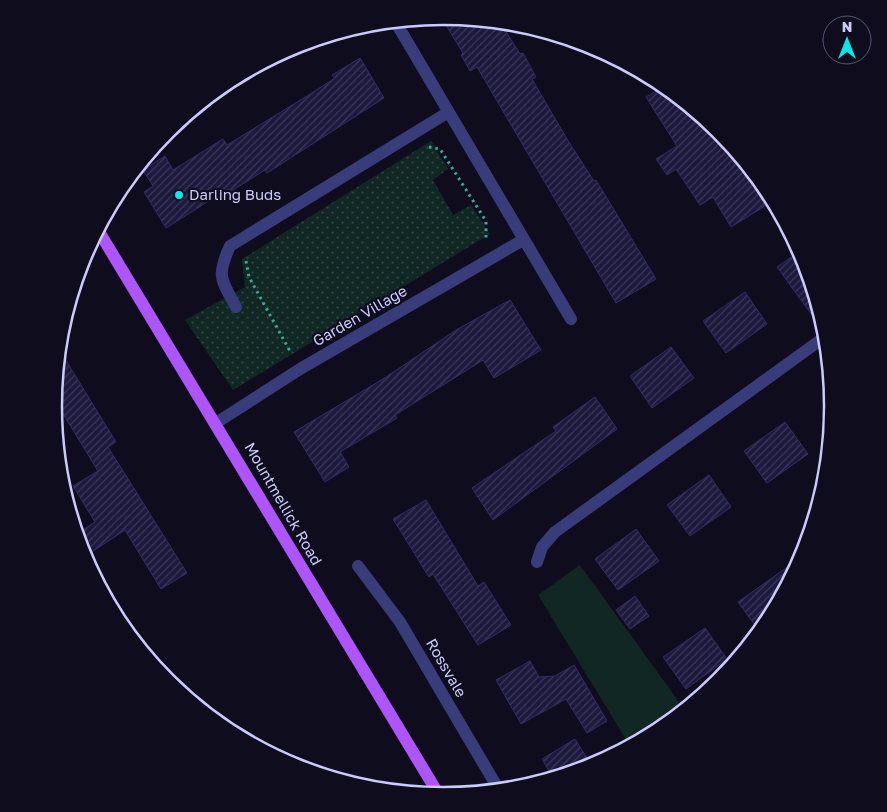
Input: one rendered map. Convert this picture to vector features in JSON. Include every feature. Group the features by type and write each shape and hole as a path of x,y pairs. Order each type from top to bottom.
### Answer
{"main road":[{"name":"Mountmellick Road","path":"102,237 434,787"}],"street":[{"path":"399,28 447,113 571,319"},
{"path":"236,307 220,276 223,261 230,246 447,113"},
{"name":"Garden Village","path":"216,423 300,369 523,240"},
{"path":"537,562 542,547 555,532 819,341"},
{"name":"Rossvale","path":"358,566 400,622 495,784"}],"path":[{"path":"424,146 440,149 486,222 486,242"},
{"path":"244,254 249,277 300,369"}],"green space":[{"path":"431,141 448,169 433,180 453,215 471,205 490,234 233,390 185,320 245,287 242,259"},
{"path":"580,565 680,704 655,723 626,740 538,595"}],"building":[{"path":"446,25 505,30 520,54 523,53 536,77 532,79 567,139 594,181 596,180 656,279 616,303 477,67 470,71 461,55 463,53"},
{"path":"360,58 384,98 267,173 265,170 230,192 228,189 166,228 144,192 153,186 144,171 146,168 165,156 173,170 223,139 227,145 335,78 332,75"},
{"path":"657,91 695,120 746,174 767,205 731,227 713,197 700,205 676,169 667,175 656,159 677,146 646,97"},
{"path":"793,256 814,318 777,267"},
{"path":"745,292 767,324 726,353 703,321"},
{"path":"510,300 541,350 494,378 483,360 395,415 397,418 340,452 349,467 325,482 294,432 383,379 456,330"},
{"path":"671,347 694,378 652,408 630,376"},
{"path":"66,360 116,442 108,447 187,573 161,589 125,530 92,552 84,530 95,522 73,486 98,471 62,413"},
{"path":"595,397 617,429 493,520 472,488 556,431 553,427"},
{"path":"785,422 808,454 767,483 744,451"},
{"path":"709,475 731,507 690,536 667,505"},
{"path":"426,500 478,586 484,582 511,625 478,645 433,574 429,577 393,519"},
{"path":"636,529 659,561 618,590 595,559"},
{"path":"789,566 773,597 755,625 738,602"},
{"path":"635,596 649,616 630,629 616,610"},
{"path":"705,628 727,659 686,689 663,657"},
{"path":"530,661 539,677 555,676 574,665 607,721 587,733 566,699 521,724 496,680"},
{"path":"575,739 587,759 549,772 542,759"}],"place":[{"name":"Darling Buds","path":"179,195"}]}
